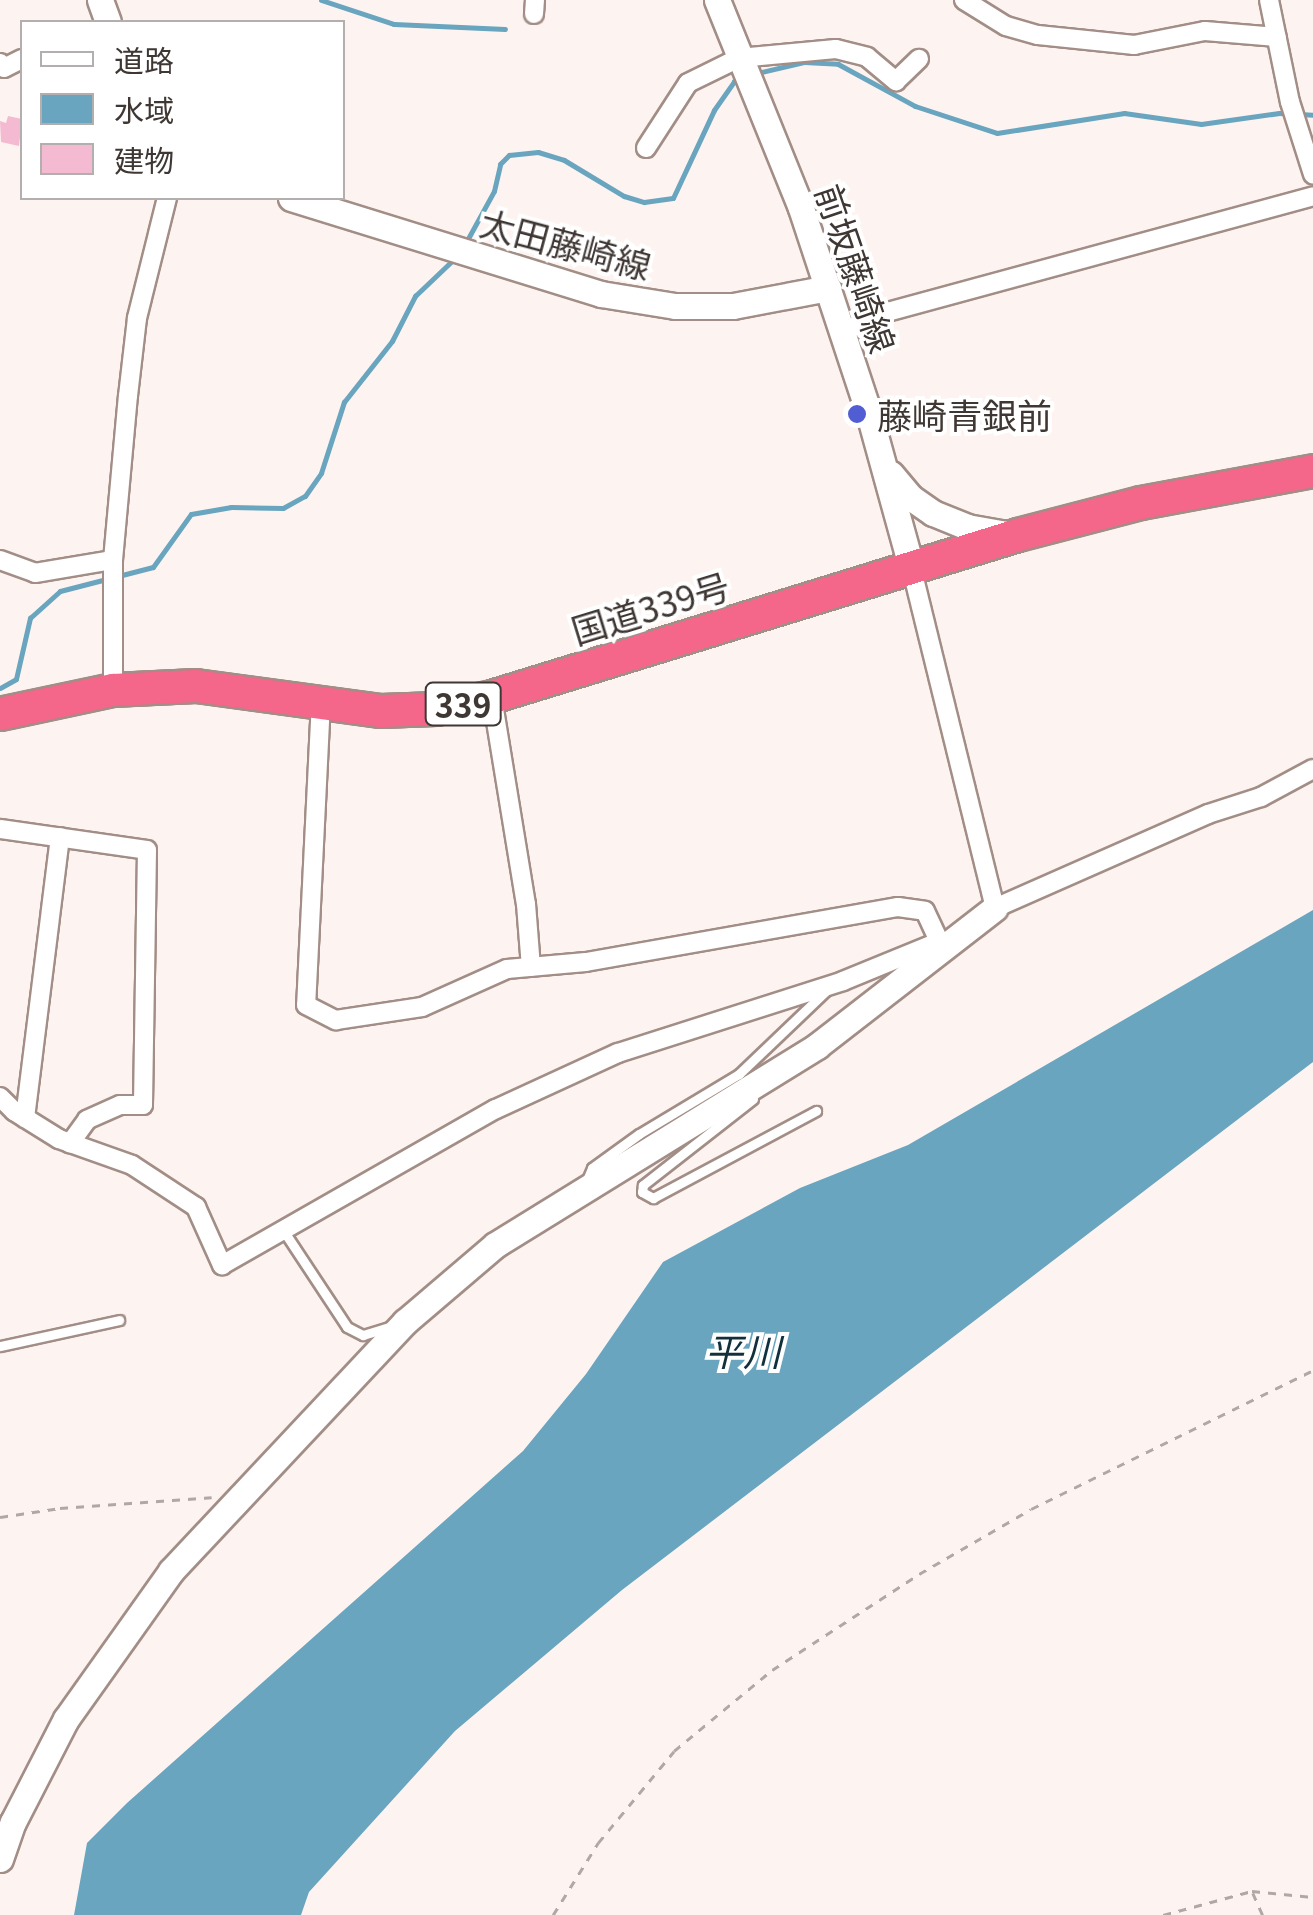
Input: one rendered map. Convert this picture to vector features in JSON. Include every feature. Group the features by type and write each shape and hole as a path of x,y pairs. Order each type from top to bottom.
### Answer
{"highway":[{"name":"国道339号","path":"0,714 113,690 221,686 406,712 492,698 1018,535 1141,503 1313,472"}],"street":[{"name":"前坂藤崎線","path":"716,0 844,332 912,566"},
{"path":"964,0 1006,26 1038,35 1134,45 1206,31 1277,37"},
{"path":"1269,0 1290,102 1313,174"},
{"path":"646,148 688,83 739,58 836,49 867,57 896,81 919,59"},
{"path":"844,332 880,314 1313,196"},
{"path":"113,690 113,560 137,318 166,200"},
{"name":"太田藤崎線","path":"298,200 620,297 676,306 733,306 828,288"},
{"path":"885,466 910,497 933,513 967,527 1018,535"},
{"path":"0,560 35,573 113,560"},
{"path":"912,566 994,908"},
{"path":"492,698 526,904 531,967"},
{"path":"321,700 306,1005 336,1020 422,1007 507,969 586,962 898,907 925,911 944,942"},
{"path":"0,1859 12,1822 66,1719 171,1571 405,1322 494,1244 816,1046 944,942 994,908 1208,814 1261,797 1313,769"},
{"path":"0,829 146,850 142,1105 120,1105 87,1120 70,1143"},
{"path":"25,1118 60,838"},
{"path":"0,1096 25,1118 70,1143 132,1165 196,1207 222,1265 496,1109 618,1053 833,984 944,942"}],"lane":[{"path":"584,1187 592,1168 638,1134 739,1074 833,984"},
{"path":"816,1046 643,1185 642,1192 652,1198 816,1111"},
{"path":"283,1230 347,1328 363,1335 405,1322"},
{"path":"0,1346 119,1320"}],"path":[{"path":"554,1915 598,1843 674,1751 772,1670 919,1574 1031,1509 1313,1370"},
{"path":"0,1517 60,1508 215,1496"},
{"path":"1163,1915 1252,1892 1313,1898"},
{"path":"1252,1892 1263,1915"}],"water":[{"name":"平川","path":"1313,910 1313,1062 622,1590 455,1731 309,1892 301,1915 74,1915 87,1843 127,1803 523,1451 586,1374 663,1262 800,1188 908,1145"}],"building":[{"path":"8,116 20,119 19,146 1,142 0,121 6,123"}],"waterway":[{"path":"321,0 394,24 505,29"},
{"path":"757,73 804,62 838,64 915,106 997,133 1124,113 1201,124 1279,113 1313,115"},
{"path":"465,244 494,191 500,164 509,155 538,152 564,160 624,196 644,202 673,198 714,110 734,81 742,78"},
{"path":"0,688 16,679 30,618 60,591 153,567 191,514 231,507 283,508 305,496 321,473 344,402 392,341 415,296 456,257"}],"place":[{"name":"藤崎青銀前","path":"857,414"}]}
